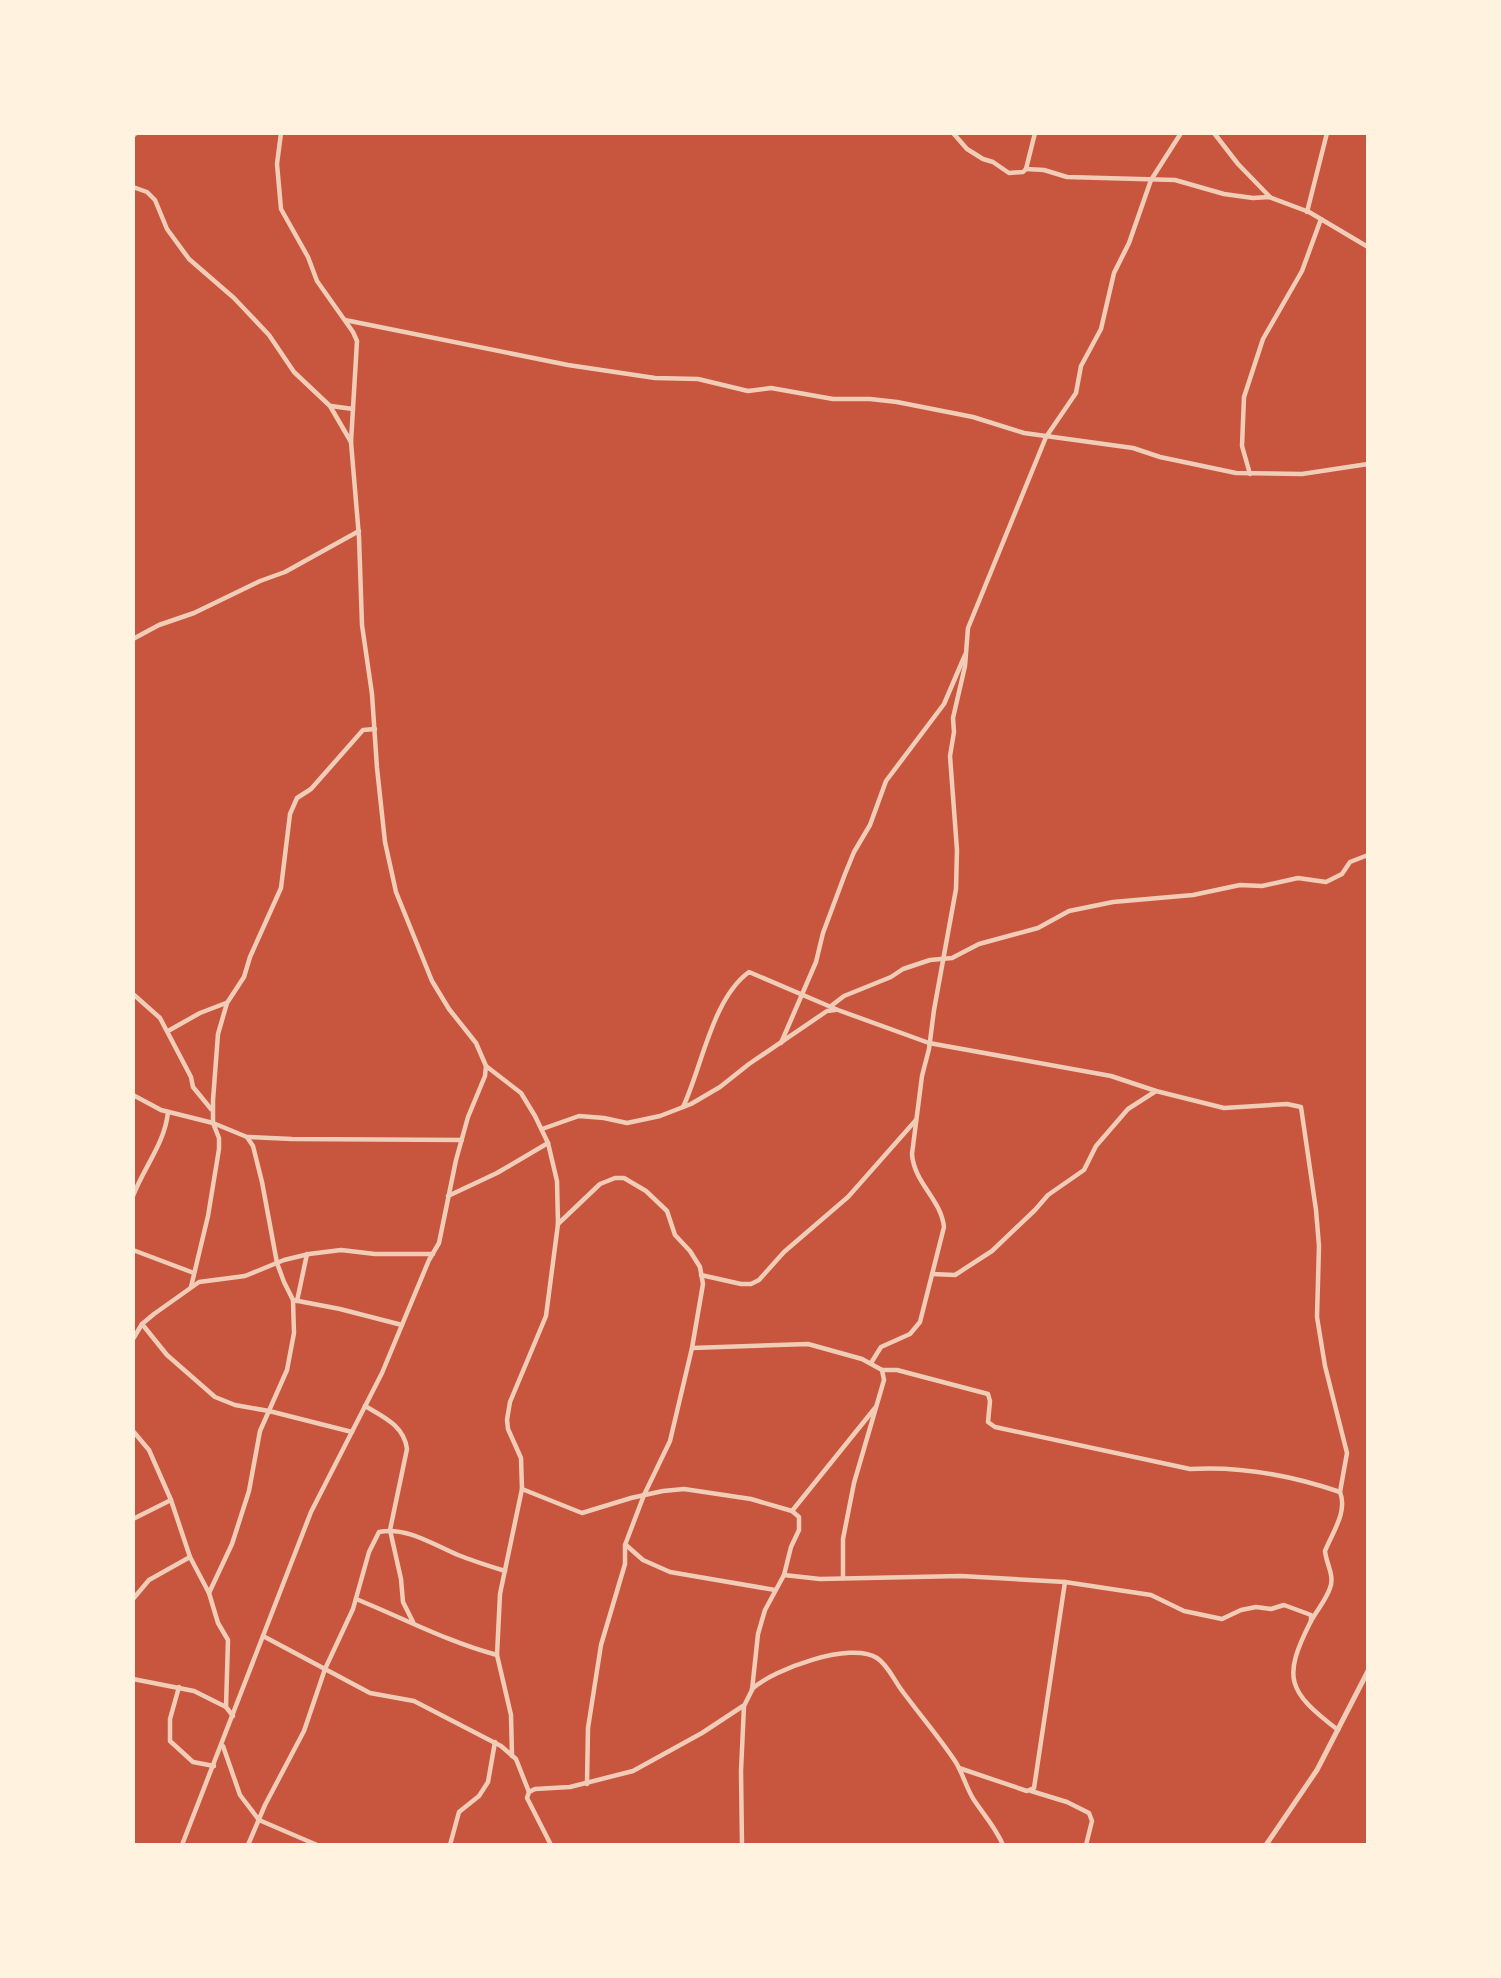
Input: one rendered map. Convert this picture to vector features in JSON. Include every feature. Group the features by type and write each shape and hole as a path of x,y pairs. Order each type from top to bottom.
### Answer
{"street":[{"path":"281,133 277,164 281,209 308,257 317,281 357,341 358,361 351,442 359,531 362,625 370,673 385,842 396,892 432,981 449,1009 476,1043 486,1066 520,1093 542,1129 557,1181 558,1224 547,1316 510,1402 507,1420 508,1429 521,1458 522,1489 500,1594 496,1656 511,1715 512,1756"},
{"path":"953,133 967,149 1009,173 1023,172 1026,169 1044,170 1067,177 1175,180 1224,194 1253,198 1270,197"},
{"path":"1026,169 1035,133"},
{"path":"870,1363 881,1347 915,1330 920,1322 944,1227 943,1215 913,1164 922,1076 956,889 957,849 950,756 953,718 968,628 1046,437 1076,393 1081,366 1101,329 1115,273 1129,243 1151,180 1181,133"},
{"path":"1214,133 1238,164 1270,197 1321,219 1368,247"},
{"path":"1307,212 1327,133"},
{"path":"133,187 147,192 155,200 167,229 189,259 234,298 270,335 294,372 330,405 351,442"},
{"path":"1250,474 1242,446 1244,397 1264,339 1302,271 1321,219"},
{"path":"345,320 568,365 655,378 698,379 748,391 771,388 833,399 870,398 897,402 952,412 1046,437 1133,448 1208,468 1250,474 1301,474 1368,464"},
{"path":"330,405 353,409"},
{"path":"133,639 159,625 194,613 285,572 359,531"},
{"path":"782,1043 804,995 845,874 870,825 881,791 944,704 965,654"},
{"path":"191,1287 208,1216 219,1149 213,1111 218,1034 227,1003 244,977 250,957 281,888 290,814 296,798 311,789 363,730 374,729"},
{"path":"830,1006 844,996 891,977 903,969 951,958 979,944 1038,928 1069,911 1113,902 1193,895 1240,885 1262,886 1298,878 1326,882 1342,874 1350,862 1368,855"},
{"path":"682,1107 699,1069 705,1042 715,1020 740,979 749,972 838,1010 929,1043 1111,1076 1156,1091 1224,1108 1287,1104 1299,1106 1303,1113 1319,1246 1317,1317 1325,1366 1347,1453 1340,1492 1343,1496 1340,1517 1325,1551 1331,1587 1311,1621 1293,1661 1292,1680 1315,1711 1338,1731"},
{"path":"133,993 160,1018 191,1077 192,1087 213,1111"},
{"path":"168,1031 200,1013 227,1003"},
{"path":"542,1129 579,1116 626,1123 660,1116 720,1087 827,1011 838,1010"},
{"path":"182,1845 311,1512 365,1406 439,1243 468,1117 485,1076 486,1066"},
{"path":"932,1274 955,1275 992,1251 1048,1195 1084,1170 1096,1146 1128,1109 1156,1091"},
{"path":"133,1096 168,1112 213,1122 247,1137 462,1140"},
{"path":"133,1196 142,1173 158,1148 168,1112"},
{"path":"701,1275 741,1284 751,1284 759,1280 784,1252 848,1197 917,1119"},
{"path":"247,1137 253,1146 262,1182 278,1263 284,1282 295,1301 402,1325"},
{"path":"448,1196 497,1173 548,1143"},
{"path":"558,1224 600,1184 615,1178 624,1178 646,1191 667,1211 675,1235 690,1251 699,1267 703,1284 692,1348 670,1441 644,1495 625,1545 625,1564 608,1617 588,1728 587,1784"},
{"path":"133,1250 194,1273"},
{"path":"133,1339 142,1324 199,1282 245,1276 307,1254 341,1250 375,1254 433,1254"},
{"path":"209,1593 232,1544 249,1491 260,1431 287,1370 294,1333 295,1301 307,1254"},
{"path":"142,1324 167,1355 215,1397 235,1405 269,1410 352,1432"},
{"path":"692,1348 808,1343 870,1363 882,1370 897,1370 988,1394 988,1422 995,1427 1190,1469 1247,1470 1340,1492"},
{"path":"843,1578 843,1539 854,1483 884,1380 882,1370"},
{"path":"792,1511 877,1405"},
{"path":"365,1406 391,1421 406,1438 407,1449 390,1530 401,1579 402,1602 413,1622"},
{"path":"133,1431 149,1450 171,1500 190,1557 209,1593 218,1623 228,1640 226,1707"},
{"path":"522,1489 582,1513 644,1495 684,1489 751,1499 792,1511 799,1517 799,1530 784,1575 765,1610 758,1634 751,1690 744,1706 742,1845"},
{"path":"133,1519 171,1500"},
{"path":"248,1845 303,1731 325,1669 356,1599 369,1552 379,1532 390,1530 426,1540 459,1556 505,1571"},
{"path":"625,1545 643,1560 670,1572 775,1590"},
{"path":"133,1599 149,1580 190,1557"},
{"path":"784,1575 820,1579 961,1576 1065,1581 1151,1595 1184,1611 1222,1619 1256,1607 1272,1609 1284,1605 1311,1615 1311,1621"},
{"path":"1030,1791 1034,1788 1065,1581"},
{"path":"356,1599 463,1646 496,1656"},
{"path":"264,1636 370,1693 414,1701 495,1742 516,1759 529,1792 527,1798 551,1845"},
{"path":"751,1690 763,1679 805,1661 857,1651 876,1657 886,1666 958,1768 973,1798 992,1823 1003,1845"},
{"path":"1266,1845 1317,1770 1368,1671"},
{"path":"133,1679 194,1691 226,1707 233,1716"},
{"path":"179,1687 170,1719 170,1741 193,1762 214,1766"},
{"path":"529,1792 535,1789 587,1784 633,1771 744,1706"},
{"path":"450,1845 459,1812 478,1796 488,1782 495,1742"},
{"path":"222,1744 240,1795 259,1820 317,1845"},
{"path":"958,1768 1067,1802 1089,1813 1092,1821 1086,1845"}]}
